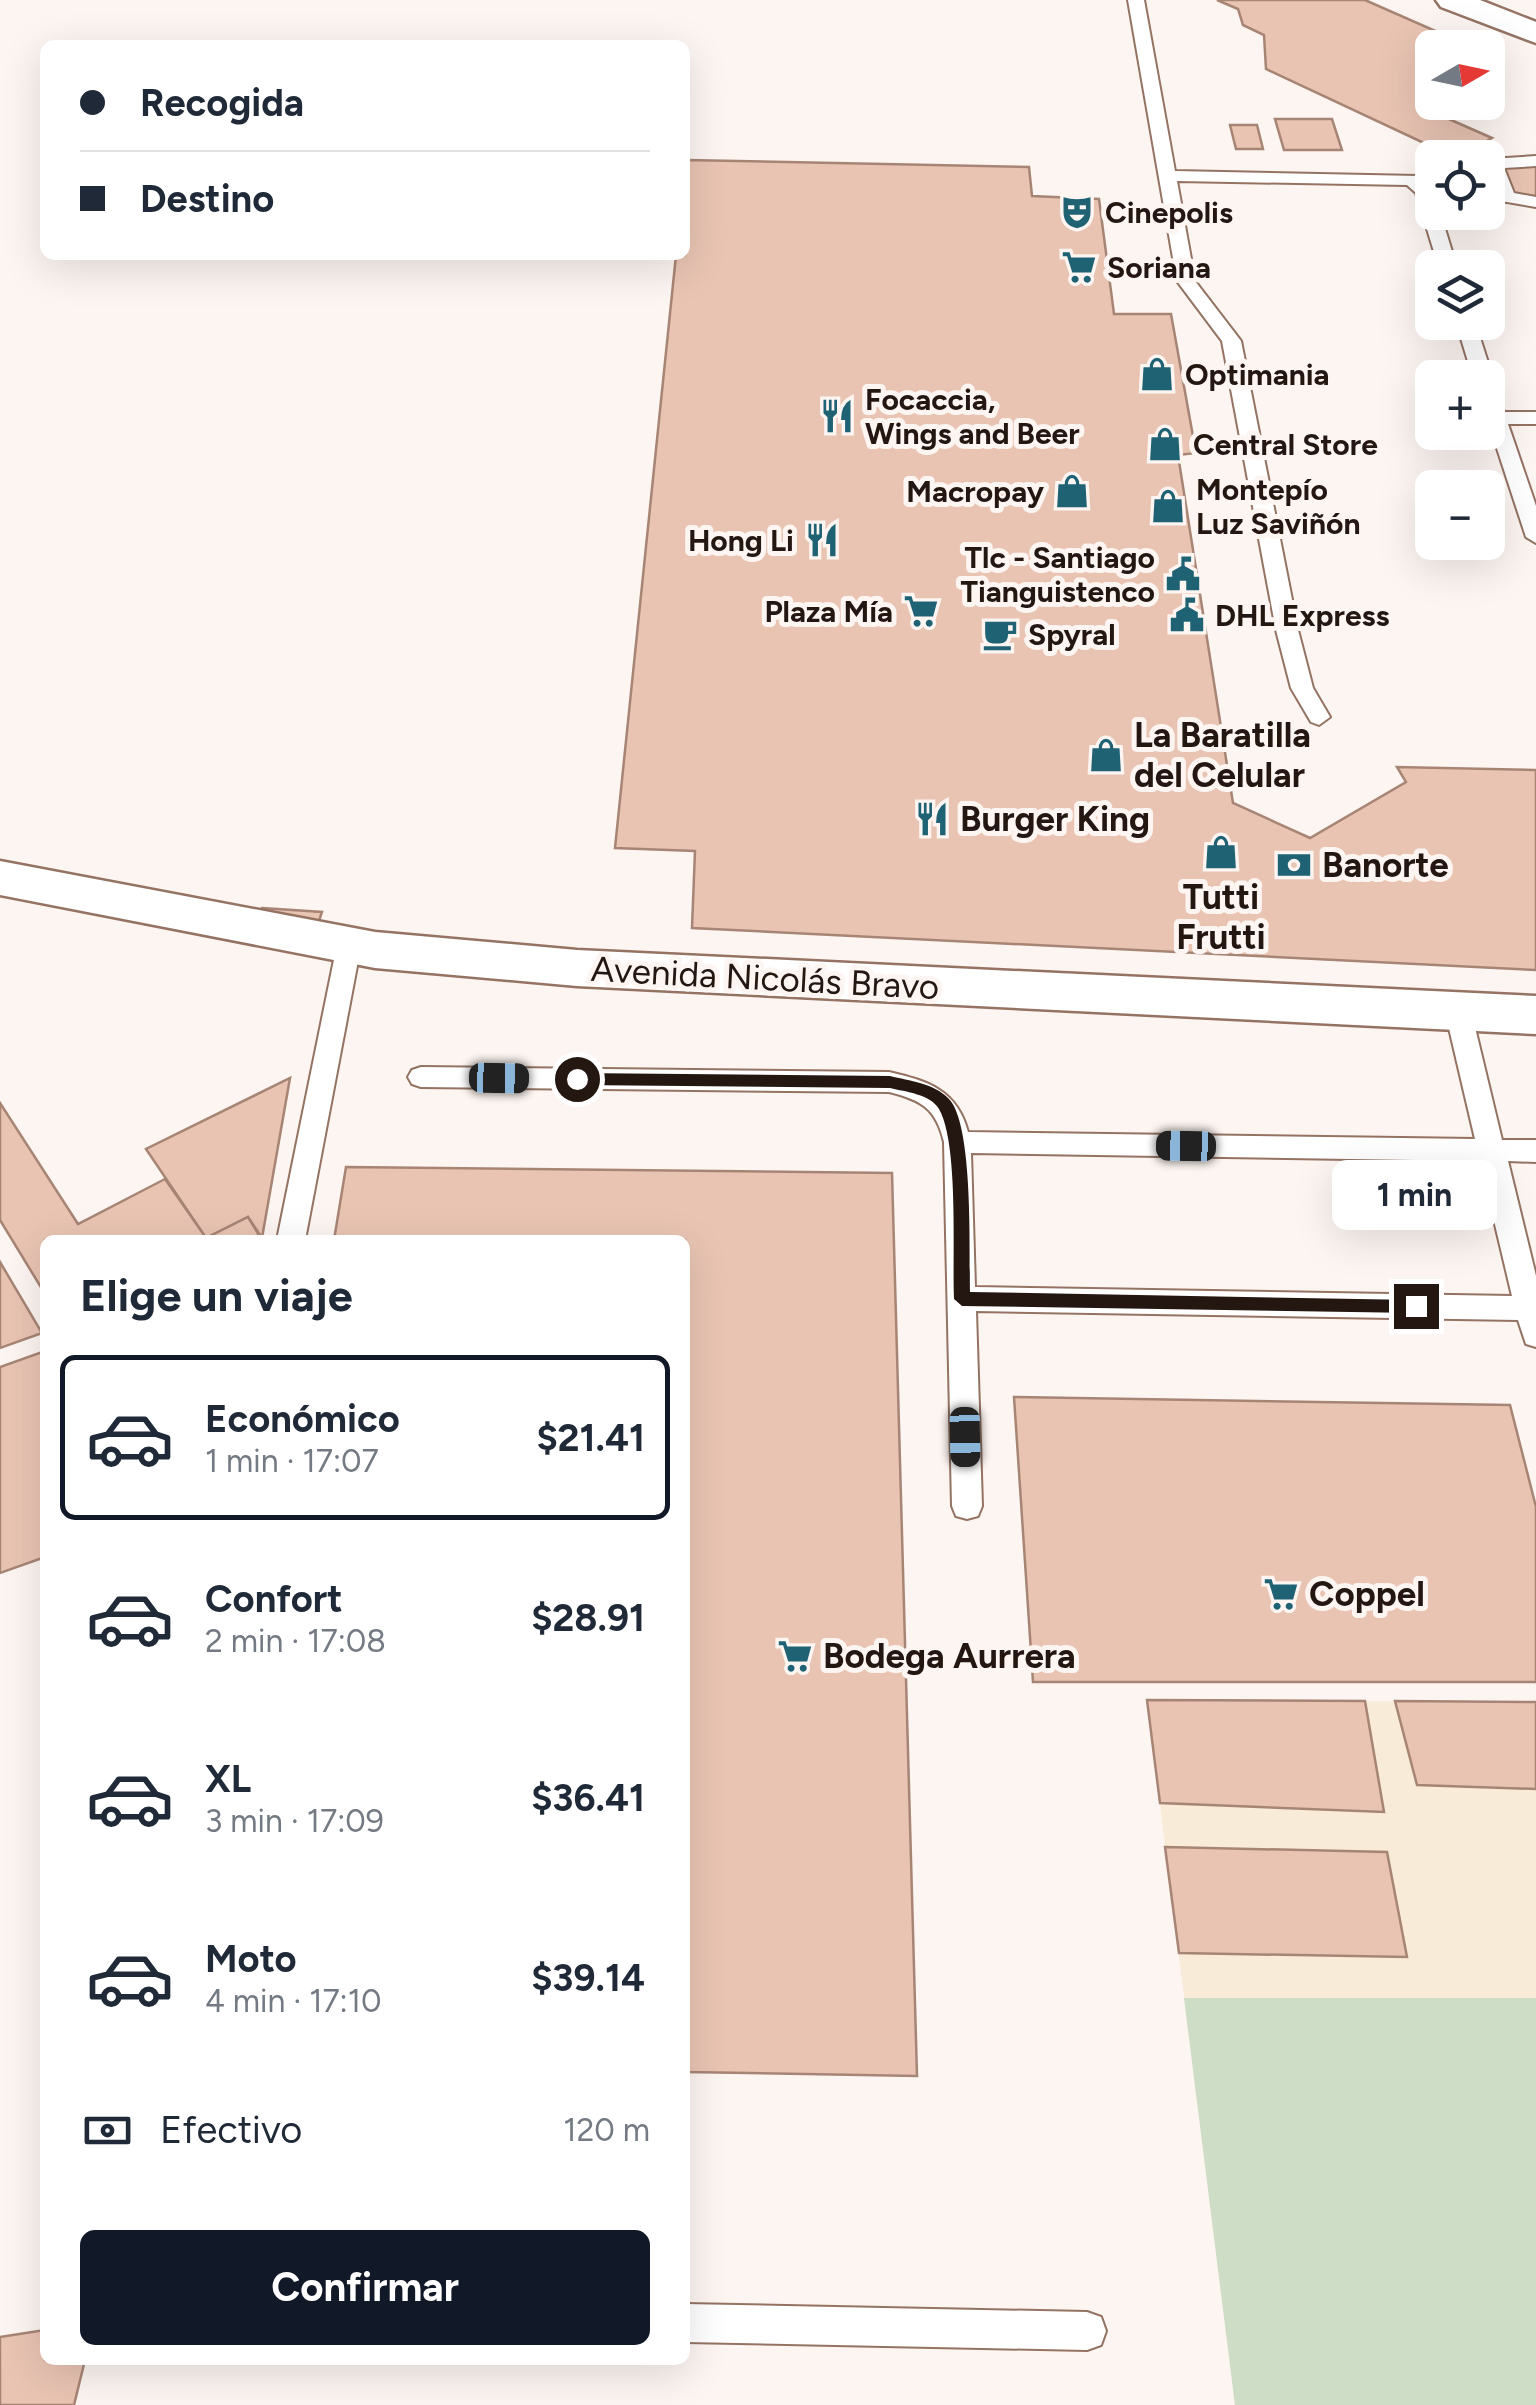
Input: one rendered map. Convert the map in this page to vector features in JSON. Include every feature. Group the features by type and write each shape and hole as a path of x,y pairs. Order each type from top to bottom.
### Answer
{"street":[{"path":"1452,0 1536,33"},
{"name":"Avenida Nicolás Bravo","path":"0,878 349,945 577,968 1536,1015"}],"lane":[{"path":"1136,0 1186,281 1231,341 1287,630 1302,688 1319,718"},
{"path":"1536,160 1503,160 1496,163 1494,172 1507,197 1536,202"},
{"path":"1167,176 1412,180 1424,191 1442,250"},
{"path":"1505,418 1536,418"},
{"path":"1505,447 1536,537"},
{"path":"292,1235 349,945"},
{"path":"962,1299 1534,1317 1458,1011"},
{"path":"421,1077 890,1082 928,1091 945,1104 957,1142 966,1506"},
{"path":"957,1142 1536,1151"},
{"path":"690,2323 1087,2331"}],"shaded area":[{"path":"1147,1700 1536,1702 1536,2405 1235,2405"}],"green space":[{"path":"1184,1998 1536,1998 1536,2405 1235,2405"}],"building":[{"path":"1217,0 1365,0 1433,30 1415,30 1415,120 1451,120 1492,138 1418,140 1266,69 1264,35 1243,25 1238,9"},
{"path":"1275,119 1332,119 1342,150 1284,150"},
{"path":"1230,125 1257,125 1263,149 1236,149"},
{"name":"Plaza Mía","path":"690,160 1029,167 1032,196 1099,199 1114,314 1171,314 1196,453 1178,455 1233,803 1310,838 1406,782 1397,767 1536,770 1536,970 692,928 695,851 615,848 675,260 690,260"},
{"path":"1505,163 1536,164 1536,196 1511,196"},
{"path":"262,908 322,912 317,927 257,922"},
{"path":"290,1078 263,1235 248,1217 212,1235 204,1235 146,1149"},
{"path":"0,1103 78,1224 165,1179 204,1235 40,1235 40,1286 0,1220"},
{"name":"Bodega Aurrera","path":"346,1167 892,1173 917,2076 690,2072 690,1235 335,1235"},
{"path":"248,1217 259,1235 212,1235"},
{"path":"0,1262 40,1334 0,1348"},
{"path":"40,1353 40,1559 0,1573 0,1367"},
{"name":"Coppel","path":"1014,1397 1510,1405 1536,1507 1536,1682 1033,1682"},
{"path":"1147,1700 1365,1701 1384,1812 1160,1803"},
{"path":"1395,1701 1536,1702 1536,1789 1417,1785"},
{"path":"1165,1847 1387,1852 1407,1957 1179,1953"},
{"path":"40,2331 40,2365 84,2365 74,2405 0,2405 0,2337"}],"place":[{"name":"Cinepolis","path":"1077,212"},
{"name":"Soriana","path":"1079,267"},
{"name":"Optimania","path":"1157,374"},
{"name":"Focaccia, Wings and Beer","path":"837,416"},
{"name":"Central Store","path":"1165,444"},
{"name":"Macropay","path":"1072,491"},
{"name":"Montepío Luz Saviñón","path":"1168,506"},
{"name":"Hong Li","path":"822,540"},
{"name":"Tlc - Santiago Tianguistenco","path":"1183,574"},
{"name":"Plaza Mía","path":"921,611"},
{"name":"DHL Express","path":"1187,615"},
{"name":"Spyral","path":"1000,634"},
{"name":"La Baratilla del Celular","path":"1106,755"},
{"name":"Burger King","path":"932,819"},
{"name":"Tutti Frutti","path":"1221,852"},
{"name":"Banorte","path":"1294,865"},
{"name":"Coppel","path":"1281,1594"},
{"name":"Bodega Aurrera","path":"795,1656"}],"route":[{"path":"577,1079 890,1082 928,1091 945,1104 954,1120 962,1299 1416,1306"}]}
